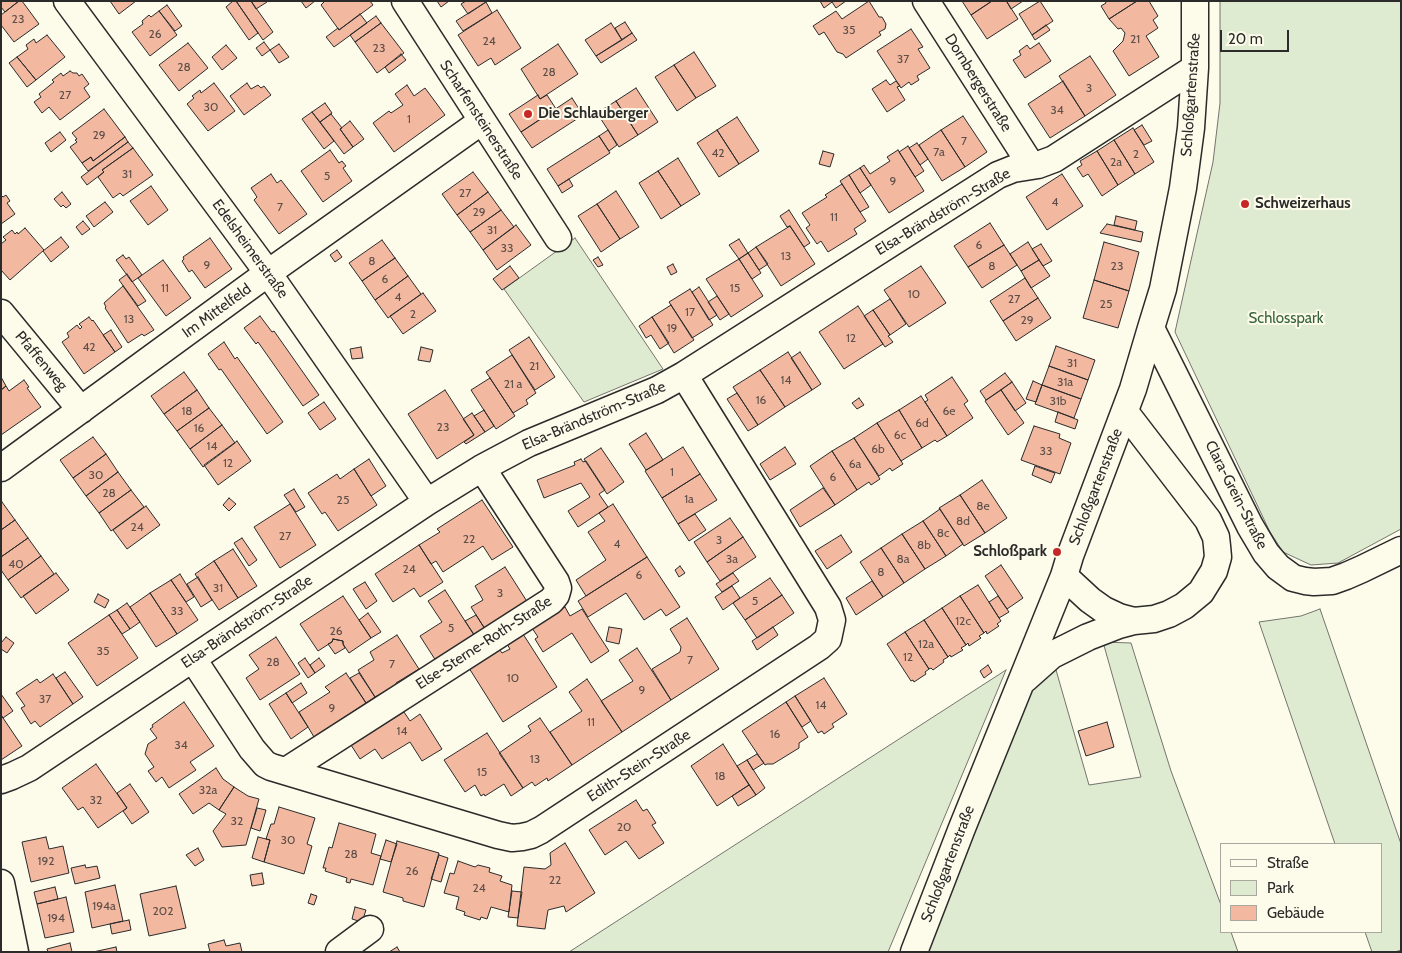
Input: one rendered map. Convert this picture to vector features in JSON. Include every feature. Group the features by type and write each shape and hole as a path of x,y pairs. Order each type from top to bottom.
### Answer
{"street":[{"name":"Edelsheimerstraße","path":"67,1 268,273 427,502"},
{"name":"Scharfensteinerstraße","path":"405,1 558,238"},
{"name":"Dornbergerstraße","path":"926,1 1030,166"},
{"name":"Schloßgartenstraße","path":"914,952 965,819 1064,576 1125,412 1151,328 1167,272 1183,188 1191,128 1195,68 1195,1"},
{"name":"Elsa-Brändström-Straße","path":"1,780 29,768 427,502 482,468 529,443 657,390 684,375 998,175 1013,169 1046,163 1054,159 1195,68"},
{"name":"Im Mittelfeld","path":"1,468 268,273 482,121"},
{"name":"Pfaffenweg","path":"1,313 81,410"},
{"name":"Clara-Grein-Straße","path":"1151,328 1250,526 1266,553 1278,567 1294,578 1305,581 1332,581 1401,550"},
{"name":"Edith-Stein-Straße","path":"193,658 252,749 265,764 271,767 512,838 531,835 552,823 819,647 828,639 832,620 828,607 684,375"},
{"path":"1021,682 1060,651 1104,630 1134,621 1154,619 1169,614 1192,601 1201,592 1214,571 1218,557 1217,546 1216,538 1208,520 1125,412"},
{"name":"Else-Sterne-Roth-Straße","path":"286,771 556,595 558,588 556,582 482,468"},
{"path":"1064,576 1104,610 1134,621"},
{"path":"1,883 15,952"},
{"path":"339,952 370,929"}],"green space":[{"name":"Schlosspark","path":"1220,1 1401,1 1401,529 1338,563 1311,565 1283,552 1270,532 1175,332 1213,162 1220,103"},
{"path":"575,238 663,369 584,402 504,289"},
{"path":"1320,609 1401,844 1401,950 1395,952 1372,952 1365,933 1382,933 1382,843 1335,843 1259,622 1301,616"},
{"path":"1103,642 1131,643 1171,771 1220,902 1220,933 1231,933 1238,952 924,952 1030,690 1054,663 1089,785 1141,777"},
{"path":"1006,670 888,952 569,952"}],"building":[{"path":"1,1 19,1 5,12 1,7"},
{"path":"19,1 22,1 39,24 14,42 1,25 1,15"},
{"path":"110,1 136,1 119,14"},
{"path":"233,1 236,1 258,33 249,40 226,7"},
{"path":"236,1 251,1 273,32 263,40"},
{"path":"251,1 267,1 267,2 256,9"},
{"path":"301,1 315,1 306,8"},
{"path":"325,1 370,1 373,5 339,30 321,5"},
{"path":"437,1 449,1 441,7"},
{"path":"466,1 486,2 468,14 461,4"},
{"path":"820,1 846,1 836,8 832,2 824,8"},
{"path":"869,1 886,24 885,29 879,32 881,35 846,58 843,54 837,52 824,32 819,35 813,26 836,11 842,19"},
{"path":"962,1 992,1 971,15"},
{"path":"992,1 1008,1 1018,19 987,39 971,15"},
{"path":"1008,1 1023,1 1011,9"},
{"path":"1040,1 1053,21 1032,35 1019,14"},
{"path":"1105,1 1137,1 1109,19 1101,6 1106,3"},
{"path":"1137,1 1149,1 1158,16 1153,20 1158,28 1146,36 1159,57 1129,76 1113,51 1123,41 1125,33 1121,28 1118,29 1109,19"},
{"path":"486,2 492,13 463,31 456,21"},
{"path":"167,5 182,26 175,31 159,11"},
{"path":"497,10 521,48 495,65 491,58 478,66 458,35"},
{"path":"159,11 177,35 150,56 132,32 143,24 142,21 149,15 151,17"},
{"path":"360,14 367,23 334,47 326,37"},
{"path":"376,16 381,23 355,42 350,35"},
{"path":"625,22 632,33 622,40 615,28"},
{"path":"381,23 404,53 377,73 355,42"},
{"path":"611,23 622,40 596,56 585,40"},
{"path":"1046,25 1050,30 1035,40 1032,35"},
{"path":"911,29 923,47 918,49 930,68 917,76 919,80 911,85 909,82 901,88 877,51"},
{"path":"632,33 637,40 601,63 596,56"},
{"path":"47,35 65,57 36,80 17,57 28,49 26,45 34,39 36,43"},
{"path":"264,42 270,50 262,56 256,48"},
{"path":"188,43 208,68 179,91 159,65"},
{"path":"1039,43 1051,61 1025,78 1013,60 1021,55 1019,51 1027,45 1030,49"},
{"path":"279,44 289,57 279,63 270,50"},
{"path":"558,44 578,74 540,99 521,69"},
{"path":"226,45 237,58 222,70 212,57"},
{"path":"694,52 716,86 696,98 674,65"},
{"path":"401,54 406,60 389,73 385,67"},
{"path":"1090,56 1116,95 1085,116 1059,76"},
{"path":"17,57 36,80 27,87 9,63"},
{"path":"674,65 696,98 677,111 655,77"},
{"path":"70,71 77,73 79,76 82,74 89,84 84,88 90,97 60,120 49,107 42,113 34,102 41,97 39,94 54,82 52,80 61,73 63,76"},
{"path":"886,80 890,85 896,81 900,86 897,87 905,100 887,112 872,89"},
{"path":"1063,81 1085,116 1050,138 1028,104"},
{"path":"214,83 235,111 208,131 187,104 194,98 192,96 200,90 201,93"},
{"path":"247,83 251,89 258,85 261,88 264,86 271,95 244,115 230,96"},
{"path":"407,85 414,96 425,88 445,115 394,152 373,123 389,111 391,113 403,105 395,94"},
{"path":"636,88 658,122 638,135 616,101"},
{"path":"538,95 540,99 547,95 556,109 521,132 509,114"},
{"path":"572,98 583,115 532,148 521,132"},
{"path":"616,101 638,135 619,147 597,113"},
{"path":"325,103 332,113 320,122 312,112"},
{"path":"104,109 125,137 93,161 91,157 82,163 70,147 77,142 72,133"},
{"path":"312,112 334,141 324,149 302,119"},
{"path":"331,114 353,147 344,154 320,122"},
{"path":"963,116 987,152 965,167 941,130"},
{"path":"737,117 759,151 739,164 717,130"},
{"path":"350,121 364,139 353,147 340,129"},
{"path":"1142,125 1152,141 1144,145 1134,130"},
{"path":"1133,128 1154,162 1135,174 1114,140"},
{"path":"608,130 617,145 609,151 599,136"},
{"path":"717,130 739,164 719,177 697,143"},
{"path":"941,130 965,167 942,181 919,145"},
{"path":"60,132 66,140 51,152 45,143"},
{"path":"599,136 610,153 558,186 547,169"},
{"path":"125,137 128,142 88,171 82,163 91,157 93,161"},
{"path":"1114,140 1135,174 1118,185 1097,151"},
{"path":"128,142 133,148 102,170 104,172 87,185 81,177"},
{"path":"917,143 928,159 920,165 909,148"},
{"path":"908,146 924,171 915,177 899,152"},
{"path":"133,148 153,175 123,196 120,193 113,198 98,177 104,172 102,170"},
{"path":"330,150 339,163 342,161 346,166 343,168 352,181 323,202 301,171"},
{"path":"898,150 924,191 889,213 860,168 864,165 870,174 890,161 887,157"},
{"path":"823,151 834,154 830,167 819,164"},
{"path":"1097,151 1118,185 1102,196 1088,174 1083,177 1077,168 1082,165 1080,161"},
{"path":"678,158 700,194 681,206 658,171"},
{"path":"860,168 871,185 860,193 849,175"},
{"path":"658,171 681,206 661,219 639,183"},
{"path":"473,172 488,192 457,215 442,194"},
{"path":"271,174 277,183 281,180 307,214 279,234 254,200 257,197 251,188"},
{"path":"1062,174 1083,206 1047,230 1026,197"},
{"path":"849,175 869,207 860,212 840,181"},
{"path":"569,179 573,186 562,193 558,186"},
{"path":"842,184 866,221 854,229 857,234 828,252 821,241 817,244 806,228 810,225 802,213 827,197 825,195"},
{"path":"151,186 168,210 148,225 130,201"},
{"path":"616,191 639,227 620,239 597,204"},
{"path":"62,192 71,204 66,208 63,205 61,207 54,199"},
{"path":"488,192 501,210 470,232 457,215"},
{"path":"1,195 3,197 6,195 10,201 7,203 15,214 1,224"},
{"path":"105,202 113,212 94,227 86,216"},
{"path":"597,204 620,239 601,252 578,216"},
{"path":"501,210 514,227 483,250 470,232"},
{"path":"789,210 810,243 804,247 790,226 787,227 780,216"},
{"path":"1116,216 1137,221 1135,230 1114,225"},
{"path":"83,221 90,229 82,235 76,227"},
{"path":"990,223 1004,245 968,267 954,246"},
{"path":"1107,224 1143,232 1141,242 1100,233"},
{"path":"516,225 531,245 497,270 483,250"},
{"path":"790,226 815,264 781,286 756,247"},
{"path":"25,228 44,250 10,280 1,270 1,244 6,240 3,237 12,230 15,234 17,232 18,234"},
{"path":"61,237 69,247 51,262 43,251"},
{"path":"210,238 232,269 205,288 192,270 189,272 182,261 183,257"},
{"path":"739,239 748,253 739,259 729,245"},
{"path":"382,240 395,258 362,281 349,263"},
{"path":"1028,242 1039,260 1021,271 1010,254"},
{"path":"1104,242 1139,252 1129,291 1094,280"},
{"path":"1041,244 1052,261 1043,266 1032,249"},
{"path":"1004,245 1017,265 982,288 968,267"},
{"path":"756,247 768,264 759,270 748,253"},
{"path":"337,250 342,257 335,262 330,255"},
{"path":"748,253 761,273 752,279 739,259"},
{"path":"123,255 126,259 129,257 142,275 132,282 116,260"},
{"path":"598,257 603,265 598,267 593,260"},
{"path":"395,258 408,276 375,300 362,281"},
{"path":"739,259 763,296 731,317 706,279"},
{"path":"163,260 191,298 166,316 138,278"},
{"path":"1039,260 1050,276 1031,288 1021,271"},
{"path":"673,264 677,272 671,275 667,267"},
{"path":"510,266 519,278 502,290 493,279"},
{"path":"921,266 946,303 909,327 884,290"},
{"path":"127,274 146,301 138,306 119,280"},
{"path":"408,276 421,294 388,318 375,300"},
{"path":"1025,278 1038,298 1003,321 990,301"},
{"path":"1094,280 1129,291 1118,328 1083,318"},
{"path":"123,286 154,330 144,336 142,334 128,343 105,308 104,303"},
{"path":"699,287 717,315 709,320 692,292"},
{"path":"690,289 713,325 692,338 669,302"},
{"path":"423,293 436,311 403,334 390,316"},
{"path":"717,296 729,314 720,320 708,302"},
{"path":"1038,298 1051,318 1016,341 1003,321"},
{"path":"890,299 906,324 890,335 873,310"},
{"path":"671,305 694,340 674,353 652,317"},
{"path":"858,306 883,344 844,369 819,332"},
{"path":"873,310 893,342 885,347 864,316"},
{"path":"260,316 272,332 274,331 319,395 303,406 258,342 256,344 244,328"},
{"path":"89,317 115,352 84,374 62,342 69,337 67,333 77,325 80,329 82,327 79,324"},
{"path":"652,317 669,343 660,349 651,335 646,338 639,326"},
{"path":"111,330 122,347 115,352 103,335"},
{"path":"529,337 555,377 535,390 509,350"},
{"path":"224,342 235,359 237,357 283,422 267,434 221,369 219,370 208,354"},
{"path":"1056,346 1095,360 1088,380 1049,366"},
{"path":"361,347 363,358 352,359 350,349"},
{"path":"421,347 433,350 430,362 418,360"},
{"path":"788,352 812,390 785,407 760,370"},
{"path":"800,352 821,384 812,390 791,358"},
{"path":"512,355 536,393 526,400 528,404 513,413 486,372"},
{"path":"1049,366 1088,380 1081,399 1042,385"},
{"path":"760,370 785,407 758,425 733,387"},
{"path":"184,372 197,390 164,414 151,396"},
{"path":"1005,373 1012,382 986,400 980,391"},
{"path":"1,377 6,386 1,390"},
{"path":"952,377 968,401 964,404 973,418 947,436 925,402 928,400 925,395"},
{"path":"490,378 515,416 496,429 471,390"},
{"path":"24,380 29,387 27,388 41,407 1,435 1,390 6,386 9,391"},
{"path":"1033,381 1042,385 1036,402 1026,399"},
{"path":"1012,382 1026,403 1015,411 1001,390"},
{"path":"1042,385 1081,399 1074,418 1035,404"},
{"path":"197,390 209,408 177,431 164,414"},
{"path":"445,390 474,435 437,459 408,414"},
{"path":"1001,390 1024,423 1008,435 985,401"},
{"path":"737,393 758,425 748,431 727,399"},
{"path":"921,396 947,436 937,442 935,440 922,448 899,410"},
{"path":"859,398 864,405 857,409 852,403"},
{"path":"324,402 336,419 320,430 308,413"},
{"path":"209,408 222,425 190,449 177,431"},
{"path":"484,410 494,426 485,432 474,416"},
{"path":"899,410 922,448 901,461 877,423"},
{"path":"1058,412 1078,420 1075,429 1055,422"},
{"path":"472,413 485,432 466,444 464,442 474,435 463,419"},
{"path":"877,423 903,464 892,471 890,468 879,476 854,438"},
{"path":"222,425 235,443 203,467 190,449"},
{"path":"1034,426 1060,434 1059,438 1071,443 1060,474 1021,460"},
{"path":"646,433 663,460 646,470 629,444"},
{"path":"93,437 106,454 73,478 60,460"},
{"path":"854,438 880,479 871,485 869,482 857,490 832,451"},
{"path":"237,441 251,461 218,485 204,465"},
{"path":"683,447 700,474 662,498 645,471"},
{"path":"785,447 796,464 770,480 760,464"},
{"path":"601,448 624,482 607,494 584,459"},
{"path":"832,451 857,490 835,505 810,466"},
{"path":"106,454 118,472 86,496 73,478"},
{"path":"369,459 386,486 371,496 354,469"},
{"path":"581,459 583,462 586,461 605,490 599,494 608,507 578,527 568,511 590,497 581,483 544,498 537,480 575,465 574,462"},
{"path":"1035,466 1055,473 1051,483 1032,475"},
{"path":"354,469 377,505 338,531 325,512 322,514 308,493 337,474 340,479"},
{"path":"118,472 131,490 99,513 86,496"},
{"path":"700,474 717,500 678,524 662,498"},
{"path":"982,480 1007,518 985,533 960,495"},
{"path":"823,488 835,505 800,527 790,510"},
{"path":"294,489 305,507 296,512 284,495"},
{"path":"131,490 144,507 111,531 99,513"},
{"path":"960,495 985,533 964,546 939,508"},
{"path":"229,498 236,504 229,511 223,505"},
{"path":"482,500 513,547 492,560 483,546 443,572 436,561 431,564 419,545 440,532 437,529"},
{"path":"1,503 15,520 1,530"},
{"path":"290,504 316,545 280,568 254,527"},
{"path":"613,504 647,557 586,596 576,580 606,560 588,532 605,521 599,513"},
{"path":"146,506 160,525 127,549 113,530"},
{"path":"940,509 963,544 946,556 923,521"},
{"path":"695,514 706,530 689,541 678,524"},
{"path":"730,518 743,537 707,562 694,542"},
{"path":"15,520 28,538 1,557 1,530"},
{"path":"923,521 946,556 925,569 902,534"},
{"path":"902,534 925,569 904,583 881,548"},
{"path":"841,535 852,552 827,569 815,551"},
{"path":"743,537 756,557 720,581 707,562"},
{"path":"28,538 41,556 8,580 1,570 1,557"},
{"path":"242,538 257,560 249,566 234,543"},
{"path":"419,545 443,582 420,597 414,588 393,602 375,574"},
{"path":"881,548 904,583 883,597 860,562"},
{"path":"233,549 257,586 238,598 214,561"},
{"path":"41,556 54,574 21,598 8,580"},
{"path":"647,557 680,607 666,616 661,609 644,620 626,593 588,617 578,601"},
{"path":"214,561 238,598 219,610 195,574"},
{"path":"1001,565 1023,598 1007,609 985,576"},
{"path":"680,566 685,573 679,577 675,570"},
{"path":"505,567 528,603 485,629 471,607 483,600 475,586"},
{"path":"56,573 69,590 36,614 23,596"},
{"path":"733,573 739,581 722,592 716,584"},
{"path":"180,574 194,597 186,602 171,580"},
{"path":"198,577 212,600 201,607 187,584"},
{"path":"770,578 782,595 745,620 733,603"},
{"path":"171,580 198,620 177,634 150,593"},
{"path":"872,581 883,597 856,615 846,598"},
{"path":"365,582 377,601 366,609 353,589"},
{"path":"978,585 1001,621 997,624 999,626 987,634 986,631 984,633 960,596"},
{"path":"732,586 740,598 723,610 715,597"},
{"path":"445,590 474,635 436,661 420,636 442,622 428,601"},
{"path":"150,593 177,634 156,647 130,607"},
{"path":"98,594 109,600 105,608 94,602"},
{"path":"782,595 794,613 757,638 745,620"},
{"path":"343,596 371,638 349,653 343,641 333,639 332,642 318,651 300,624"},
{"path":"960,596 984,633 979,636 981,638 969,646 968,643 966,645 942,608"},
{"path":"998,596 1009,612 999,618 989,602"},
{"path":"127,603 140,622 130,629 117,610"},
{"path":"565,607 570,616 582,609 609,651 591,663 572,633 543,652 535,639 538,637 532,628"},
{"path":"942,608 966,645 961,648 963,650 951,657 950,655 948,657 924,620"},
{"path":"117,610 130,629 122,634 109,615"},
{"path":"368,613 381,632 371,638 359,620"},
{"path":"109,615 138,658 97,686 68,643"},
{"path":"476,615 485,629 475,636 465,621"},
{"path":"687,618 719,669 671,700 652,669 680,652 681,647 670,629"},
{"path":"924,620 948,657 933,670 929,669 905,632"},
{"path":"609,627 622,629 619,644 606,641"},
{"path":"773,627 778,635 757,650 752,641"},
{"path":"905,632 929,669 925,672 926,674 914,682 913,680 911,681 887,644"},
{"path":"523,634 557,687 503,722 469,668 499,649 502,653 510,649 507,644"},
{"path":"397,635 419,669 396,683 398,687 389,693 387,690 375,697 358,670 374,660 370,652"},
{"path":"6,637 14,643 7,653 1,649 1,643"},
{"path":"276,637 300,674 260,700 246,678 259,669 249,655"},
{"path":"333,639 343,641 345,648 335,654 328,644"},
{"path":"637,648 671,700 622,732 601,701 633,681 619,660"},
{"path":"305,658 315,673 308,678 298,663"},
{"path":"319,658 325,666 315,673 310,665"},
{"path":"988,665 992,672 984,678 980,671"},
{"path":"65,672 83,697 73,704 56,678"},
{"path":"346,673 366,703 314,737 299,712 330,692 325,687"},
{"path":"359,673 375,697 366,703 350,678"},
{"path":"53,674 73,704 40,727 35,721 31,724 21,708 25,706 16,693 37,679 40,683"},
{"path":"824,678 847,714 832,724 834,727 824,734 822,731 818,733 795,696"},
{"path":"587,679 622,732 572,765 550,732 582,711 569,692"},
{"path":"301,683 307,693 292,703 286,693"},
{"path":"286,693 308,727 291,739 269,704"},
{"path":"1,694 13,711 3,718 1,715"},
{"path":"795,696 811,721 802,727 786,702"},
{"path":"184,702 214,746 190,762 196,770 169,788 162,777 156,782 148,771 154,767 145,754 148,744 157,738 150,729 153,727 152,725"},
{"path":"786,702 808,737 799,743 799,748 773,764 765,765 742,731"},
{"path":"404,712 410,721 420,714 442,749 422,761 410,742 382,759 375,749 360,759 351,745"},
{"path":"1,715 22,746 1,760"},
{"path":"540,718 572,765 548,781 547,778 535,786 532,782 523,788 499,753 531,731 528,726"},
{"path":"1107,722 1114,747 1086,756 1078,731"},
{"path":"487,733 523,788 511,796 504,784 485,796 484,794 481,796 475,785 465,792 444,760"},
{"path":"723,744 749,785 717,806 691,766"},
{"path":"757,754 764,763 753,770 747,760"},
{"path":"747,760 765,788 756,795 737,766"},
{"path":"96,764 127,808 98,828 83,807 78,810 62,788"},
{"path":"216,768 223,779 234,787 219,810 209,803 193,814 179,794"},
{"path":"130,784 149,812 132,824 123,811 127,808 117,793"},
{"path":"749,785 756,795 738,806 732,796"},
{"path":"234,787 248,796 259,799 246,845 222,847 213,831 226,814 219,810"},
{"path":"636,800 643,811 647,809 656,823 652,825 664,843 639,859 626,841 605,855 589,830"},
{"path":"279,807 315,818 307,844 312,846 304,874 264,862 270,840 266,839 271,824 274,824"},
{"path":"257,808 266,810 260,831 251,828"},
{"path":"339,823 376,834 371,853 381,856 373,885 351,879 350,883 346,882 347,878 325,871 326,868 323,868 329,847 332,848"},
{"path":"46,837 49,849 63,846 69,873 31,882 22,842"},
{"path":"258,837 270,840 264,862 252,858"},
{"path":"386,840 397,844 391,862 380,859"},
{"path":"397,841 439,853 424,907 403,901 403,898 383,892"},
{"path":"565,843 595,893 566,912 564,906 548,910 545,929 517,926 524,867 545,869 551,865 550,853"},
{"path":"198,848 204,860 195,866 186,855"},
{"path":"439,855 448,858 441,882 431,879"},
{"path":"458,861 475,867 478,865 490,868 489,872 502,876 500,881 512,885 509,912 491,907 487,919 481,917 480,920 464,915 465,912 456,909 459,897 444,893 450,873 454,874"},
{"path":"85,865 86,868 97,866 100,878 75,884 71,868"},
{"path":"262,873 264,884 252,886 250,875"},
{"path":"115,885 123,921 92,928 85,892"},
{"path":"176,886 186,928 149,936 140,894"},
{"path":"55,887 58,899 37,904 34,892"},
{"path":"512,891 522,892 518,918 508,917"},
{"path":"311,894 317,896 314,905 308,903"},
{"path":"66,897 74,932 45,938 37,904"},
{"path":"355,907 366,910 362,922 352,919"},
{"path":"129,920 131,930 112,934 110,924"},
{"path":"224,940 226,946 240,943 242,952 210,952 208,944"},
{"path":"70,943 72,952 48,952 47,949"},
{"path":"116,947 117,952 93,952"},
{"path":"397,947 400,952 389,952"}],"place":[{"name":"Die Schlauberger","path":"528,114"},
{"name":"Schweizerhaus","path":"1245,204"},
{"name":"Schloßpark","path":"1057,552"}]}
